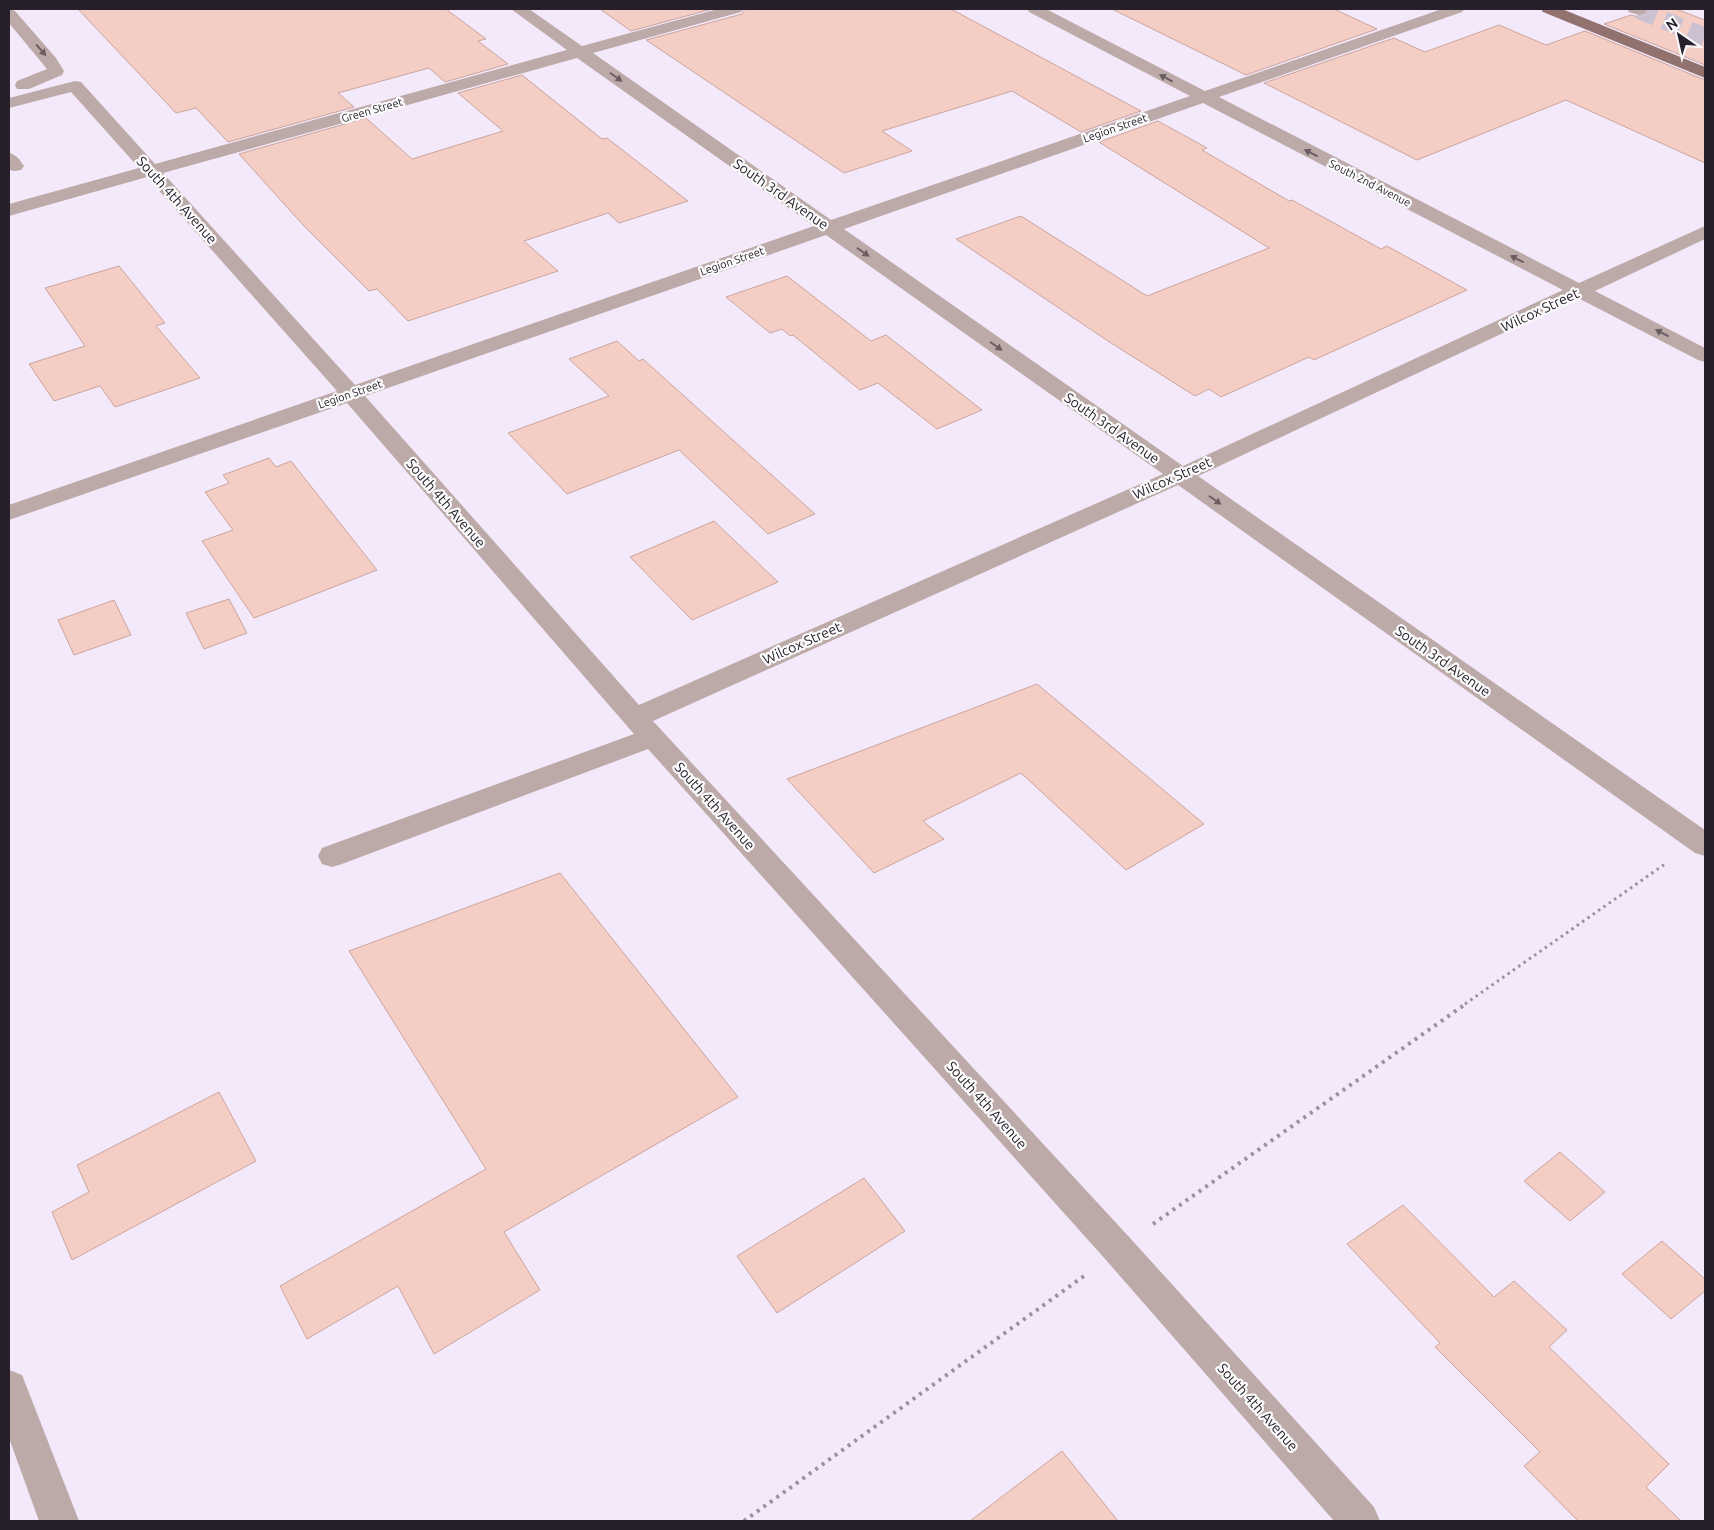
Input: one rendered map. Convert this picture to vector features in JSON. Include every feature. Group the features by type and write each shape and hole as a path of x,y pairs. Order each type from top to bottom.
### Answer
{"main road":[{"path":"1549,9 1705,73"}],"street":[{"name":"South 3rd Avenue","path":"519,9 1705,846"},
{"name":"Green Street","path":"9,210 735,9"},
{"name":"South 2nd Avenue","path":"1035,9 1705,356"},
{"name":"Legion Street","path":"9,513 1456,9"},
{"path":"9,14 50,61 56,71 41,79 9,90"},
{"name":"South 4th Avenue","path":"9,104 75,86 350,394 644,728 1118,1249 1360,1521"},
{"name":"Wilcox Street","path":"332,856 644,728 1179,475 1581,292 1705,232"},
{"path":"9,1388 59,1521"}],"path":[{"path":"1151,1224 1665,864"},
{"path":"744,1521 1066,1289"}],"building":[{"path":"78,9 446,9 486,39 478,41 508,64 445,82 429,68 338,93 354,107 228,142 196,108 176,113"},
{"path":"600,9 712,9 631,31"},
{"path":"745,9 951,9 1141,111 1081,132 1012,91 882,131 912,151 844,173 646,40 742,14"},
{"path":"1112,9 1334,9 1377,29 1246,75"},
{"path":"1648,9 1676,9 1705,20 1705,65 1604,24 1631,15 1638,17 1646,15"},
{"path":"1499,25 1546,45 1585,31 1705,80 1705,163 1566,100 1417,160 1264,83 1394,38 1425,52"},
{"path":"522,75 602,139 607,138 688,201 619,223 608,213 524,241 558,271 408,321 377,289 369,291 304,226 239,154 366,118 412,159 503,131 458,93"},
{"path":"1158,121 1207,148 1202,150 1289,201 1292,200 1381,249 1387,246 1467,290 1314,360 1309,357 1221,397 1209,389 1195,396 1108,341 956,239 1021,216 1147,296 1269,248 1099,142"},
{"path":"119,266 165,323 156,326 200,378 115,407 100,386 54,401 29,364 85,346 45,288"},
{"path":"787,276 871,341 886,335 982,410 937,429 878,383 860,390 793,335 790,336 782,329 770,333 726,297"},
{"path":"617,341 639,361 643,359 815,514 768,534 679,450 567,494 508,433 609,396 569,359"},
{"path":"269,458 276,467 291,461 377,570 254,618 202,541 233,530 205,492 229,483 223,475"},
{"path":"714,521 778,582 692,620 630,557"},
{"path":"229,599 247,633 204,649 186,613"},
{"path":"114,600 131,635 74,655 58,620"},
{"path":"1037,684 1204,824 1126,870 1021,773 923,821 944,839 874,873 787,779"},
{"path":"560,873 738,1097 504,1232 540,1290 434,1354 398,1286 307,1339 280,1286 486,1169 349,951"},
{"path":"219,1092 256,1161 72,1260 52,1212 89,1192 77,1165"},
{"path":"1560,1152 1605,1192 1570,1221 1524,1181"},
{"path":"864,1178 905,1231 777,1313 737,1256"},
{"path":"1403,1205 1494,1297 1514,1281 1567,1330 1549,1347 1669,1464 1646,1487 1681,1521 1578,1521 1524,1466 1540,1452 1435,1347 1440,1343 1347,1244"},
{"path":"1662,1241 1705,1279 1705,1291 1671,1319 1622,1274"},
{"path":"1062,1451 1118,1521 970,1521"}],"tunnel":[{"path":"1639,10 1705,37"}]}
